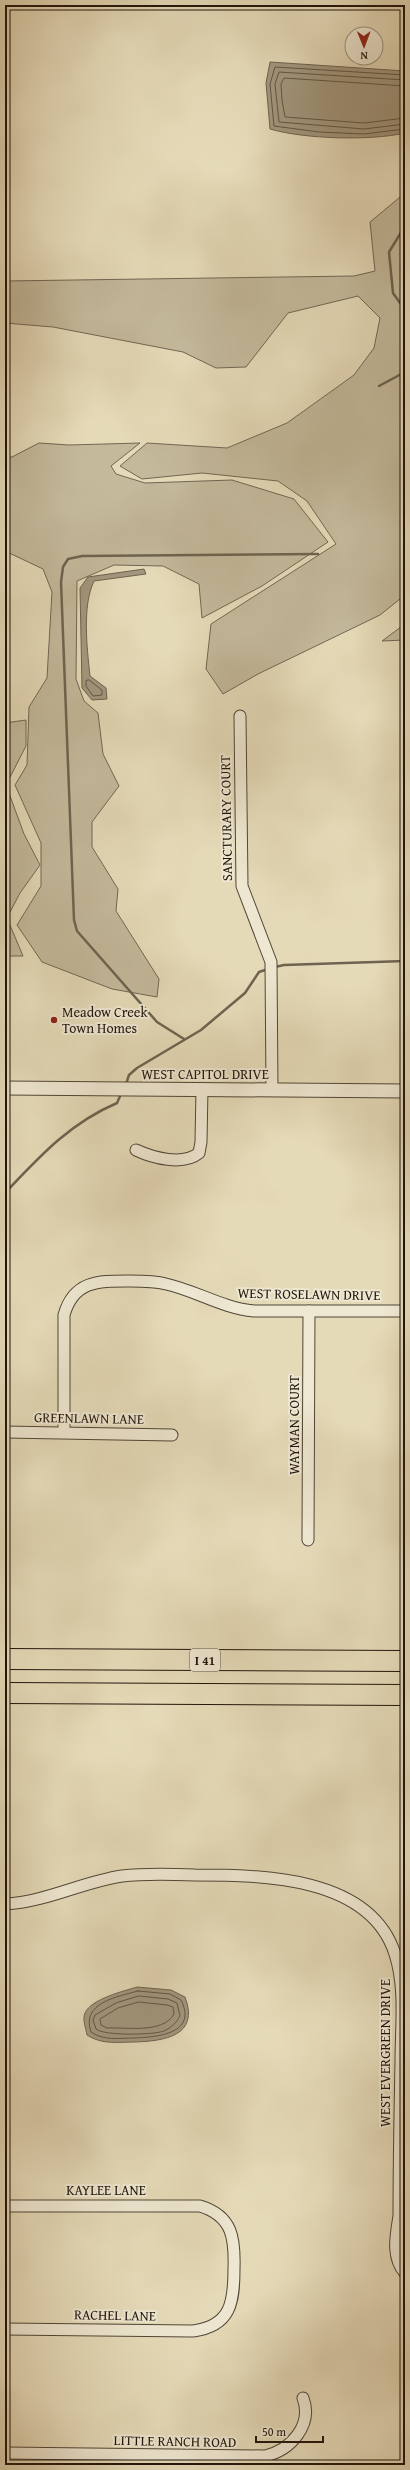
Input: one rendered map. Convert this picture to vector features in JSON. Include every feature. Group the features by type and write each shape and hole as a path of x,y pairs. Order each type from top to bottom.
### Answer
{"highway":[{"name":"I 41","path":"5,1659 405,1661"},
{"path":"5,1693 405,1695"}],"street":[{"name":"SANCTURARY COURT","path":"240,716 242,886 271,962 272,1090"},
{"name":"WEST CAPITOL DRIVE","path":"5,1088 405,1091"},
{"path":"136,1150 154,1158 187,1158 199,1153 201,1142 202,1089"},
{"name":"WEST ROSELAWN DRIVE","path":"64,1432 64,1315 71,1298 83,1287 104,1281 152,1281 171,1285 214,1302 242,1310 405,1311"},
{"name":"WAYMAN COURT","path":"308,1540 310,1311"},
{"name":"GREENLAWN LANE","path":"5,1432 172,1435"},
{"name":"WEST EVERGREEN DRIVE","path":"5,1904 39,1900 122,1876 250,1874 286,1879 324,1890 344,1897 370,1915 391,1944 402,1987 399,2216 395,2246 399,2262 405,2273"},
{"name":"KAYLEE LANE","path":"5,2206 184,2205 208,2208 226,2223 235,2243 233,2299 222,2319"},
{"name":"WEST EVERGREEN DRIVE","path":"399,2216 405,2242"},
{"name":"RACHEL LANE","path":"5,2329 193,2331 206,2329 222,2319"},
{"name":"LITTLE RANCH ROAD","path":"5,2453 265,2456 279,2452 300,2432 305,2416 306,2406 303,2398"}],"shaded area":[{"path":"405,193 405,595 380,615 258,674 223,694 206,669 211,624 336,544 307,501 278,481 202,473 142,479 120,466 147,443 227,448 287,423 354,375 374,348 380,318 358,296 288,313 246,367 216,368 183,352 53,327 5,323 5,281 354,276 375,271 370,222"},
{"path":"39,443 69,445 140,443 111,466 116,474 145,483 232,480 294,499 328,542 262,586 202,618 199,584 163,566 114,565 77,581 76,679 84,701 98,713 103,754 119,786 92,822 92,847 118,889 116,911 159,979 157,997 112,989 42,962 17,925 41,886 41,843 15,785 27,765 29,707 47,678 52,592 43,569 5,551 5,457 12,457"},
{"path":"405,624 405,640 382,641"},
{"path":"26,720 26,746 6,785 24,834 40,865 20,893 7,918 23,956 5,956 5,723"}],"water":[{"path":"270,62 405,71 405,133 391,136 337,138 301,135 270,129 266,83"},
{"path":"144,569 146,574 94,581 90,591 86,627 90,676 106,688 107,699 92,700 82,688 80,588 88,577"},
{"path":"137,1987 171,1990 185,1997 188,2010 188,2020 183,2028 168,2038 146,2041 104,2042 87,2035 84,2018 88,2008 108,1996"}],"waterway":[{"path":"405,226 389,252 393,293 405,310"},
{"path":"379,386 405,372"},
{"path":"184,1039 157,1022 77,931 74,920 61,582 63,567 68,559 82,556 318,554"},
{"path":"275,967 284,965 405,961"},
{"path":"126,1084 129,1075 137,1068 201,1030 245,993 259,972 268,969"},
{"path":"5,1193 56,1142 85,1120 117,1103 121,1094"}],"place":[{"name":"Meadow Creek Town Homes","path":"54,1020"}]}
